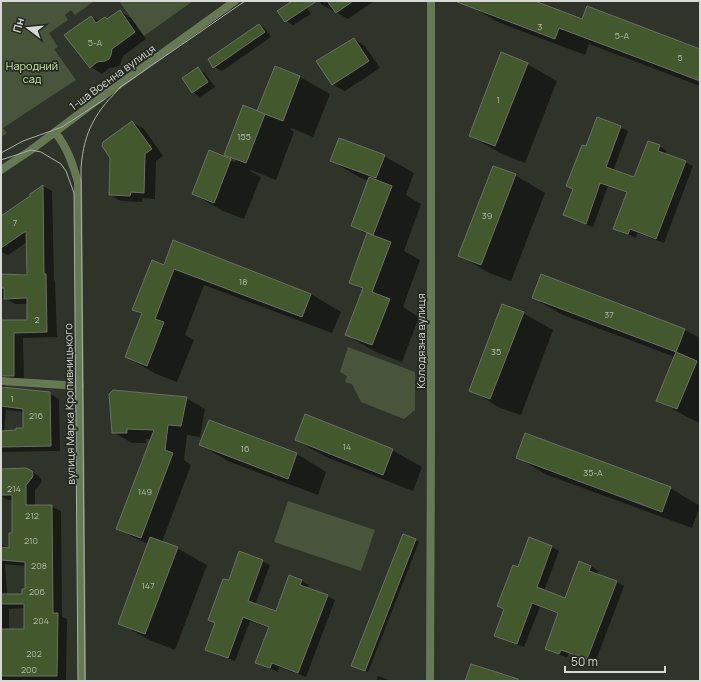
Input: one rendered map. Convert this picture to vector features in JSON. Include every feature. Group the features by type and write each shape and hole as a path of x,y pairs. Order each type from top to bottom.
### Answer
{"street":[{"name":"1-ша Воєнна вулиця","path":"1,170 235,1"},
{"name":"Колодязна вулиця","path":"430,681 431,1"},
{"name":"вулиця Марка Кропивницького","path":"55,132 65,144 72,160 78,182 82,681"},
{"path":"1,381 80,386"}],"green space":[{"name":"Народний сад","path":"1,1 94,1 75,15 71,10 65,15 68,20 49,33 58,47 54,49 76,80 3,128 7,133 1,137"},
{"path":"119,1 193,1 144,36"},
{"path":"348,347 415,372 415,410 404,419 361,402 352,384 345,382 347,376 340,372"},
{"path":"288,501 375,530 361,571 274,542"}],"building":[{"path":"292,1 317,1 285,22 277,11"},
{"path":"327,1 353,1 336,13"},
{"path":"457,1 535,1 582,19 587,6 700,49 700,81 559,28 555,39"},
{"path":"120,10 135,32 112,49 109,59 97,62 90,68 64,35 91,16 96,23 105,17 107,19"},
{"path":"259,24 265,32 213,68 208,59"},
{"path":"354,38 369,61 332,85 316,61"},
{"path":"501,52 528,63 495,146 469,136"},
{"path":"275,66 300,76 283,121 257,111"},
{"path":"198,67 208,82 192,93 182,78"},
{"path":"243,105 265,114 246,163 224,155"},
{"path":"597,117 621,126 606,167 634,177 648,141 660,145 658,151 686,161 656,239 630,229 628,234 613,229 627,192 600,183 586,224 563,215 573,189 566,186 582,145 586,146"},
{"path":"132,121 152,149 145,154 144,193 131,192 130,196 109,195 110,158 102,146 103,142"},
{"path":"339,138 385,155 376,178 330,161"},
{"path":"209,150 231,159 214,203 192,194"},
{"path":"493,166 516,174 481,265 458,256"},
{"path":"369,177 392,186 373,235 351,226"},
{"path":"43,185 44,274 46,274 47,332 14,333 14,376 1,376 1,320 27,320 27,298 4,299 4,288 1,288 1,274 27,275 26,231 1,248 1,216"},
{"path":"367,233 391,242 372,292 390,299 372,345 345,335 363,288 349,283"},
{"path":"173,240 311,294 302,317 174,269 155,319 164,322 147,366 125,357 142,313 132,310 152,260 164,265"},
{"path":"541,274 685,329 676,352 532,298"},
{"path":"502,304 524,312 490,399 469,391"},
{"path":"676,352 697,361 677,409 656,401"},
{"path":"1,387 50,392 51,446 1,447 1,431 23,428 23,409 1,406"},
{"path":"113,390 187,397 181,426 168,425 165,450 173,453 141,538 116,529 154,430 127,429 127,433 112,433 109,394"},
{"path":"305,414 393,449 383,475 295,440"},
{"path":"209,420 297,453 288,479 199,445"},
{"path":"525,433 671,487 662,512 516,458"},
{"path":"26,468 32,471 33,475 26,485 26,505 52,505 53,613 58,613 57,676 1,676 1,629 24,629 24,604 1,604 1,594 22,594 22,589 25,589 25,562 1,560 1,547 9,548 9,533 12,533 12,495 1,495 1,469"},
{"path":"403,534 416,539 365,671 351,666"},
{"path":"150,537 178,547 145,634 118,624"},
{"path":"529,537 552,546 537,587 565,598 579,561 591,566 589,571 617,581 587,659 561,650 559,654 545,649 558,613 532,603 517,644 494,636 504,609 497,606 513,565 518,567"},
{"path":"239,551 263,560 248,601 276,611 289,575 302,580 300,585 328,595 298,673 272,663 270,668 255,663 269,627 243,617 228,658 205,650 215,623 208,620 223,579 229,580"},
{"path":"471,664 518,679 518,681 465,681"}],"tram line":[{"path":"119,88 245,1"},
{"path":"85,681 81,168 85,143 93,122 105,104 123,85"},
{"path":"1,153 23,141 62,127 105,99"},
{"path":"1,160 31,150 41,152 61,164 66,171 74,193 78,681"}]}
